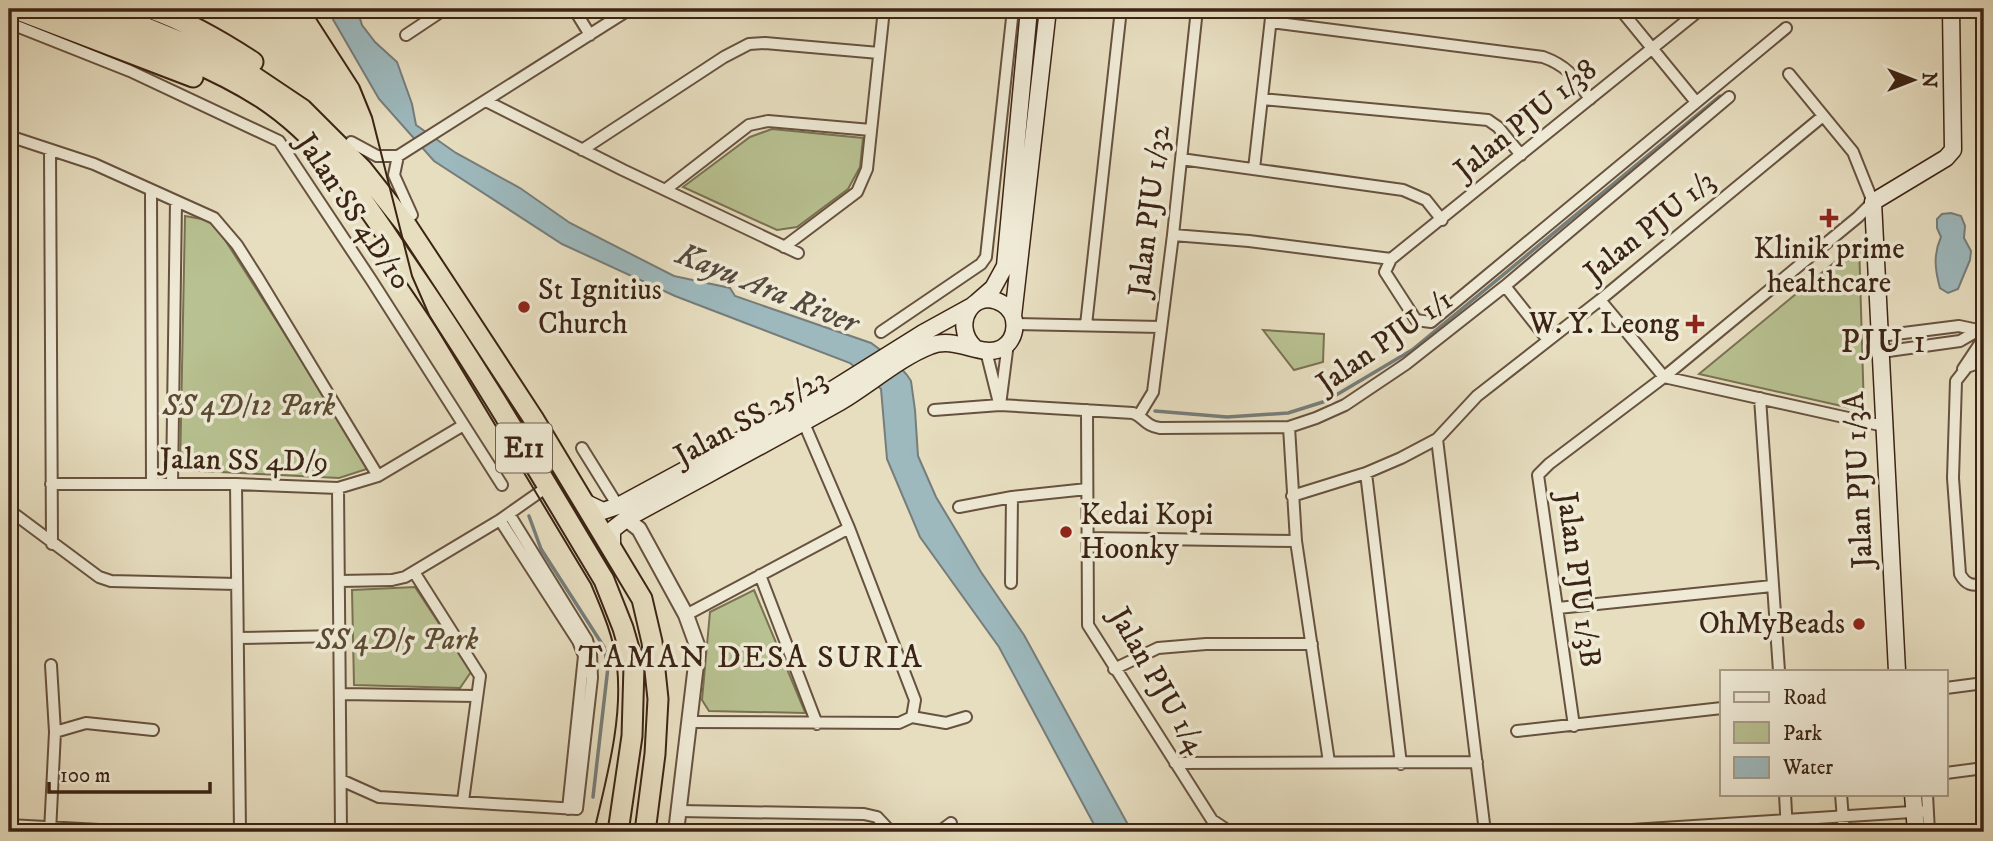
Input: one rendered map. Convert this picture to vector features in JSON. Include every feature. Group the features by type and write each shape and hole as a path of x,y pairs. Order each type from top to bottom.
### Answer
{"highway":[{"path":"15,9 222,88 265,113 284,115"},
{"name":"E11","path":"58,9 143,24 300,127 346,176 442,316 604,580 623,628 634,666 632,736 618,832"},
{"name":"E11","path":"100,9 143,24 235,64 302,109 362,169 407,226 513,387 642,599 652,642 658,699 655,754 645,832"},
{"path":"143,24 175,17 228,45 302,97 351,142 412,215 443,262 513,387"}],"main road":[{"path":"1029,9 1004,267 993,288 974,304 964,320 963,327 965,335 980,349 994,351 1008,343 1014,331 1048,9"},
{"path":"1873,202 1946,159 1953,150 1951,9"},
{"name":"Jalan PJU 1/3A","path":"1873,202 1897,670"},
{"path":"974,304 994,300 1002,303 1014,320"},
{"name":"Jalan SS 25/23","path":"622,512 803,421 834,397 915,347 974,304"},
{"name":"Jalan SS 25/23","path":"915,347 949,342 980,349"},
{"name":"Jalan SS 25/23","path":"622,512 809,403 834,397"},
{"path":"803,421 804,410 809,403"},
{"path":"582,501 603,511 622,512 612,530 612,548"},
{"path":"1904,796 1915,811"},
{"path":"1913,796 1916,832"},
{"path":"1906,832 1915,811"}],"street":[{"path":"406,35 445,9"},
{"path":"574,9 590,35"},
{"path":"351,142 377,156 401,154 630,9"},
{"path":"784,247 857,192 867,169 884,9"},
{"path":"880,332 981,264 986,257 1013,9"},
{"path":"1086,325 1121,9"},
{"name":"Jalan PJU 1/32","path":"1139,415 1153,392 1197,9"},
{"path":"1254,169 1272,9"},
{"path":"1639,9 1624,13 1696,102"},
{"name":"Jalan PJU 1/38","path":"1385,272 1391,259 1702,9"},
{"path":"1271,22 1543,57 1558,62 1569,71 1590,99"},
{"name":"Jalan SS 4D/10","path":"9,23 130,71 279,141 502,485"},
{"name":"Jalan PJU 1/1","path":"1385,272 1416,320 1431,323 1786,28"},
{"path":"582,150 724,57 749,44 879,52"},
{"path":"1664,377 1873,202 1853,152 1788,74"},
{"name":"Jalan PJU 1/1","path":"934,410 1000,405 1087,410 1139,415 1149,426 1160,428 1289,427 1316,418 1345,405 1406,364 1505,286 1729,97"},
{"path":"1262,99 1488,120 1498,127 1521,155"},
{"path":"486,100 582,150 798,253"},
{"name":"Jalan PJU 1/3","path":"1292,496 1366,472 1437,439 1477,396 1600,300 1823,116"},
{"path":"665,190 749,125 768,121 871,130"},
{"path":"9,136 94,164 214,218 237,245 378,476"},
{"path":"50,150 52,544"},
{"path":"401,154 394,174 412,215"},
{"path":"1181,159 1403,190 1426,200 1442,219"},
{"path":"151,191 152,484"},
{"path":"172,484 176,201"},
{"path":"1173,235 1249,241 1391,259"},
{"path":"1505,286 1547,339"},
{"path":"1600,300 1664,377 1884,426"},
{"path":"1014,320 1160,327"},
{"path":"1880,344 1959,326 1982,334"},
{"path":"1880,344 1960,341 1982,334"},
{"path":"1982,334 1956,381 1954,478 1959,574 1965,583 1974,586 1984,584"},
{"path":"1000,405 1008,343"},
{"path":"980,349 1000,405"},
{"path":"1962,372 1972,364 1984,361"},
{"name":"Jalan PJU 1/3B","path":"1574,726 1538,475 1664,377"},
{"path":"1760,398 1779,670"},
{"name":"Jalan PJU 1/4","path":"1087,410 1088,625 1212,820 1230,832"},
{"path":"803,421 849,528 915,700 912,717"},
{"name":"Jalan SS 4D/9","path":"51,484 236,484 338,488 378,476 462,426"},
{"path":"1289,427 1296,541 1329,762"},
{"path":"1437,439 1485,832"},
{"path":"582,447 622,512 639,529 686,615 698,648 676,832"},
{"path":"1366,472 1401,764"},
{"path":"236,484 240,832"},
{"path":"340,581 392,580 414,572 505,517 547,487"},
{"path":"338,488 341,832"},
{"path":"959,507 1012,497 1087,489"},
{"path":"1011,583 1012,497"},
{"path":"9,510 99,577 111,581 237,584"},
{"path":"341,780 379,797 572,809 584,656 578,641 505,517"},
{"path":"686,615 849,528"},
{"path":"1087,538 1296,541"},
{"path":"414,572 480,676 463,801"},
{"path":"760,575 817,724"},
{"path":"1558,608 1772,586"},
{"path":"238,638 340,636"},
{"path":"1114,669 1158,648 1206,644 1312,644"},
{"path":"50,830 55,732 51,665"},
{"path":"1948,688 1984,683"},
{"path":"340,694 476,696"},
{"path":"1517,732 1720,708"},
{"path":"690,722 899,723 912,717 946,723 966,717"},
{"path":"55,732 86,723 153,730"},
{"path":"1175,763 1477,762"},
{"path":"1948,773 1984,768"},
{"path":"1785,796 1786,827"},
{"path":"1841,796 1844,832"},
{"path":"1915,811 1926,796"},
{"path":"679,811 864,814 877,817 891,832"},
{"path":"1600,832 1786,827 1843,817 1915,811"},
{"path":"1915,811 1928,832"},
{"path":"940,832 951,824"},
{"path":"9,825 50,830 135,832"}],"green space":[{"path":"772,129 863,138 860,167 848,189 797,227 777,230 683,187 750,137"},
{"name":"SS 4D/12 Park","path":"185,216 213,221 370,468 339,478 180,470"},
{"path":"1859,242 1864,411 1699,374"},
{"path":"1263,330 1324,334 1323,362 1294,370"},
{"name":"SS 4D/5 Park","path":"415,587 471,672 460,688 354,685 352,590"},
{"path":"754,590 805,713 709,711 702,700 710,612"}],"water":[{"path":"327,9 357,9 362,25 375,42 397,62 412,104 416,125 456,153 520,188 570,223 674,276 730,288 735,296 871,343 894,360 911,381 918,456 936,497 981,572 1024,635 1132,832 1098,832 999,647 920,537 887,459 881,389 850,363 675,296 562,244 434,161 379,99"},
{"path":"1942,214 1961,216 1965,226 1964,238 1971,251 1958,289 1948,293 1940,288 1937,275 1936,256 1941,237 1937,219"}],"waterway":[{"path":"1155,411 1227,417 1288,413 1326,401 1412,350 1720,96"},
{"path":"529,516 541,549 604,647 608,667 593,797"}],"tram line":[{"path":"310,9 359,85 372,117 412,276 429,315 591,584 607,624 617,666 618,708 594,832"}],"place":[{"name":"Klinik prime healthcare","path":"1829,218"},
{"name":"St Ignitius Church","path":"524,307"},
{"name":"W. Y. Leong","path":"1695,324"},
{"name":"Kedai Kopi Hoonky","path":"1066,532"},
{"name":"OhMyBeads","path":"1859,624"}],"district":[{"name":"PJU 1","path":"1884,342"},
{"name":"TAMAN DESA SURIA","path":"751,658"}],"water label":[{"name":"Kayu Ara River","path":"767,289"}]}
